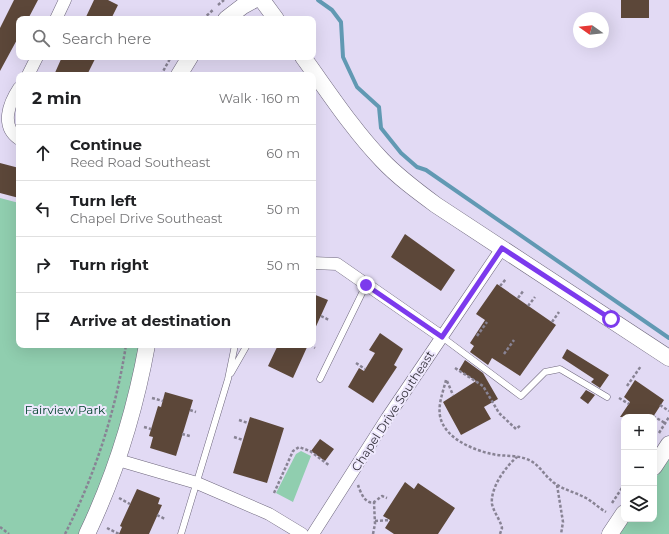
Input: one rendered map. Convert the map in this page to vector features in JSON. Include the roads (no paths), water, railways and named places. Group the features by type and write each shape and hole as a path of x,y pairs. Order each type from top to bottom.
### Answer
{"street":[{"path":"57,16 65,0"},
{"path":"230,16 254,0"},
{"path":"262,0 274,16"},
{"path":"30,72 36,60"},
{"path":"181,72 188,60"},
{"path":"305,60 314,72"},
{"path":"316,75 340,108 381,159 418,191 669,358"},
{"path":"16,93 9,105 7,117 12,131 16,135"},
{"name":"Chapel Drive Southeast","path":"313,534 502,248"},
{"path":"316,263 337,264 442,337"},
{"path":"87,534 118,460 138,395 147,348"},
{"path":"657,458 663,439"},
{"path":"118,460 197,483 269,514 302,534"},
{"path":"610,534 621,518"}],"lane":[{"path":"320,379 366,285"},
{"path":"442,337 521,396 546,372 560,369 607,397"},
{"path":"181,534 228,379 234,348"},
{"path":"228,379 245,348"}],"waterway":[{"path":"318,0 332,10 341,22 343,57 357,87 379,107 381,128 401,153 417,167 426,170 669,338"}],"park label":[{"name":"Fairview Park","path":"65,410"}]}
